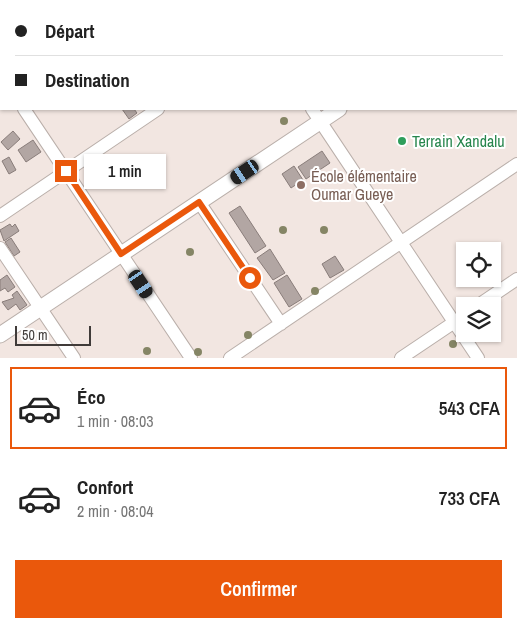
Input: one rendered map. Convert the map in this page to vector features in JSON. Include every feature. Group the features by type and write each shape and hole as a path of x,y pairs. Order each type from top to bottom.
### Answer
{"main road":[{"path":"0,335 338,110"}],"street":[{"path":"25,110 190,358"},
{"path":"0,216 157,110"},
{"path":"313,110 478,358"},
{"path":"230,358 517,164"},
{"path":"199,202 281,324"},
{"path":"0,248 74,358"},
{"path":"490,297 517,279"},
{"path":"401,358 454,322"}],"building":[{"path":"123,110 135,110 137,113 129,119"},
{"path":"13,131 20,139 8,150 1,142"},
{"path":"33,140 41,152 26,162 18,150"},
{"path":"322,151 330,163 306,179 298,167"},
{"path":"9,157 16,170 9,174 2,161"},
{"path":"294,166 303,180 291,188 282,174"},
{"path":"240,206 266,246 255,253 229,213"},
{"path":"10,224 12,227 15,224 19,231 4,241 0,230"},
{"path":"11,238 20,252 14,256 5,242"},
{"path":"270,249 285,273 273,280 257,258"},
{"path":"335,256 344,270 330,278 322,264"},
{"path":"7,275 15,287 8,292 5,288 0,291 0,280"},
{"path":"287,275 302,299 289,307 274,283"},
{"path":"17,291 27,305 20,310 16,304 8,310 2,302 14,298 12,295"}],"place":[{"name":"Terrain Xandalu","path":"402,141"},
{"name":"École élémentaire Oumar Gueye","path":"301,185"}],"route":[{"path":"66,171 121,254 199,202 250,278"}]}
